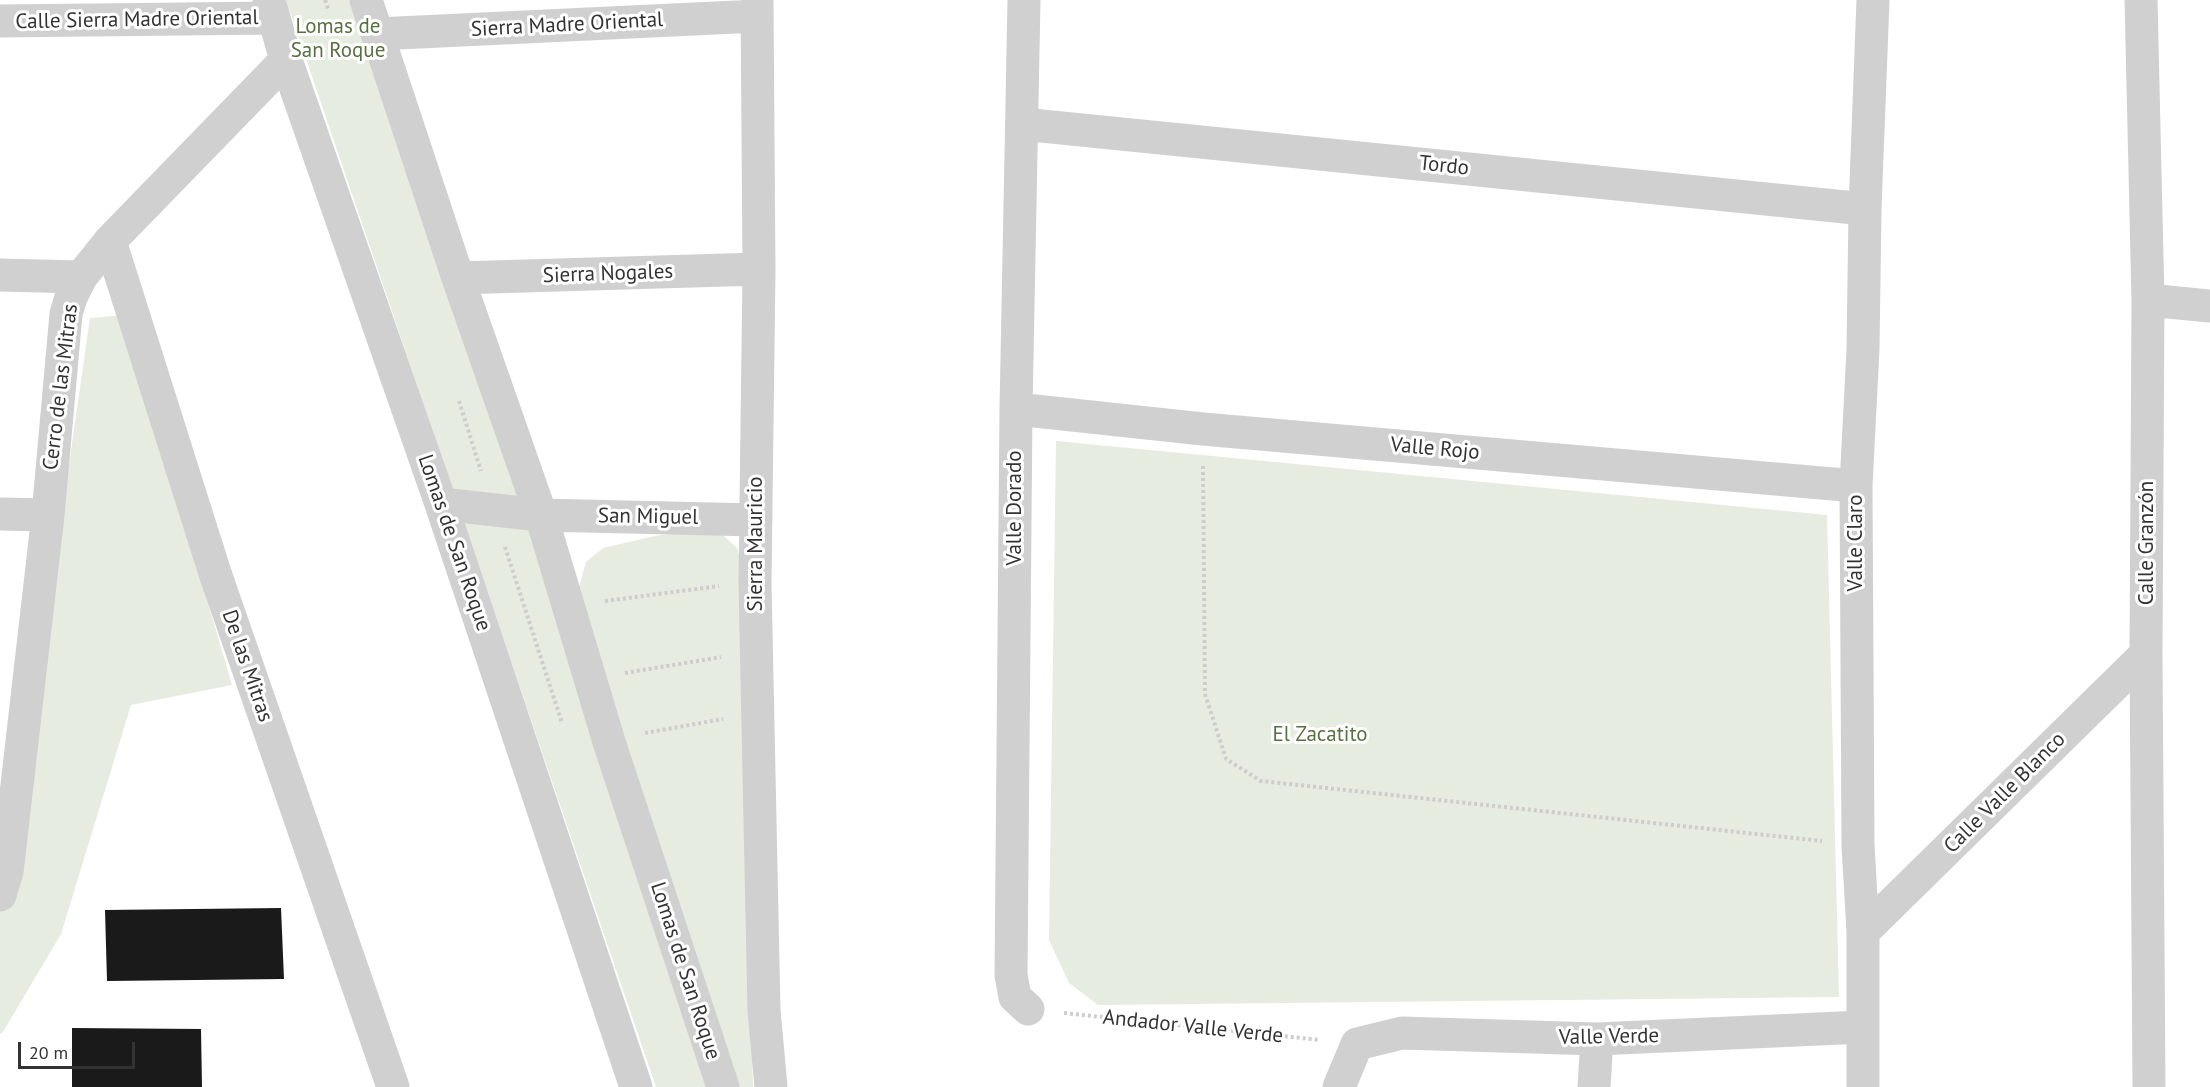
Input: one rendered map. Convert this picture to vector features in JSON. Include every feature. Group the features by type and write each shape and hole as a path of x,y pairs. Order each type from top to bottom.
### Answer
{"street":[{"name":"Lomas de San Roque","path":"366,0 458,278 541,515 610,745 723,1087"},
{"name":"Valle Dorado","path":"1024,0 1016,409 1011,975 1015,997 1028,1009"},
{"name":"Valle Claro","path":"1863,1087 1863,932 1858,844 1856,486 1863,349 1865,209 1873,0"},
{"name":"Calle Granzón","path":"2141,0 2148,300 2146,654 2149,1087"},
{"name":"Sierra Madre Oriental","path":"377,34 757,8"},
{"name":"Sierra Mauricio","path":"757,8 759,269 755,594 764,1010 771,1087"},
{"name":"Lomas de San Roque","path":"271,9 286,60 441,504 636,1087"},
{"name":"Calle Sierra Madre Oriental","path":"0,21 271,9"},
{"name":"Cerro de las Mitras","path":"3,884 9,760 48,514 66,314 70,297 81,276 110,241 286,60"},
{"name":"Tordo","path":"1022,124 1865,209"},
{"name":"De las Mitras","path":"110,241 215,573 393,1087"},
{"name":"Sierra Nogales","path":"458,278 759,269"},
{"path":"0,275 81,276"},
{"path":"2148,300 2210,306"},
{"name":"Valle Rojo","path":"1016,409 1203,429 1856,486"},
{"name":"San Miguel","path":"441,504 541,515 756,520"},
{"path":"0,514 48,514"},
{"name":"Calle Valle Blanco","path":"1863,932 2146,654"},
{"name":"Valle Verde","path":"1357,1044 1402,1034 1597,1039 1863,1027"},
{"path":"1594,1087 1597,1039"},
{"path":"1339,1087 1357,1044"}],"path":[{"path":"1203,429 1205,694 1226,759 1261,781 1858,844"},
{"path":"597,602 723,585"},
{"path":"621,674 722,657"},
{"path":"641,734 733,717"},
{"name":"Andador Valle Verde","path":"1028,1009 1357,1044"}],"green space":[{"name":"Lomas de San Roque","path":"286,0 365,0 716,1087 656,1087"},
{"path":"124,315 232,685 131,705 61,934 0,1034 0,892 8,891 90,318"},
{"name":"El Zacatito","path":"1056,441 1827,515 1839,997 1098,1005 1069,983 1049,940"},
{"path":"694,531 724,536 737,548 746,582 744,715 753,1087 730,1087 574,605 586,562 603,548 655,536"}],"building":[{"path":"281,908 284,979 107,981 105,910"},
{"path":"72,1028 201,1029 202,1087 72,1087"}]}
